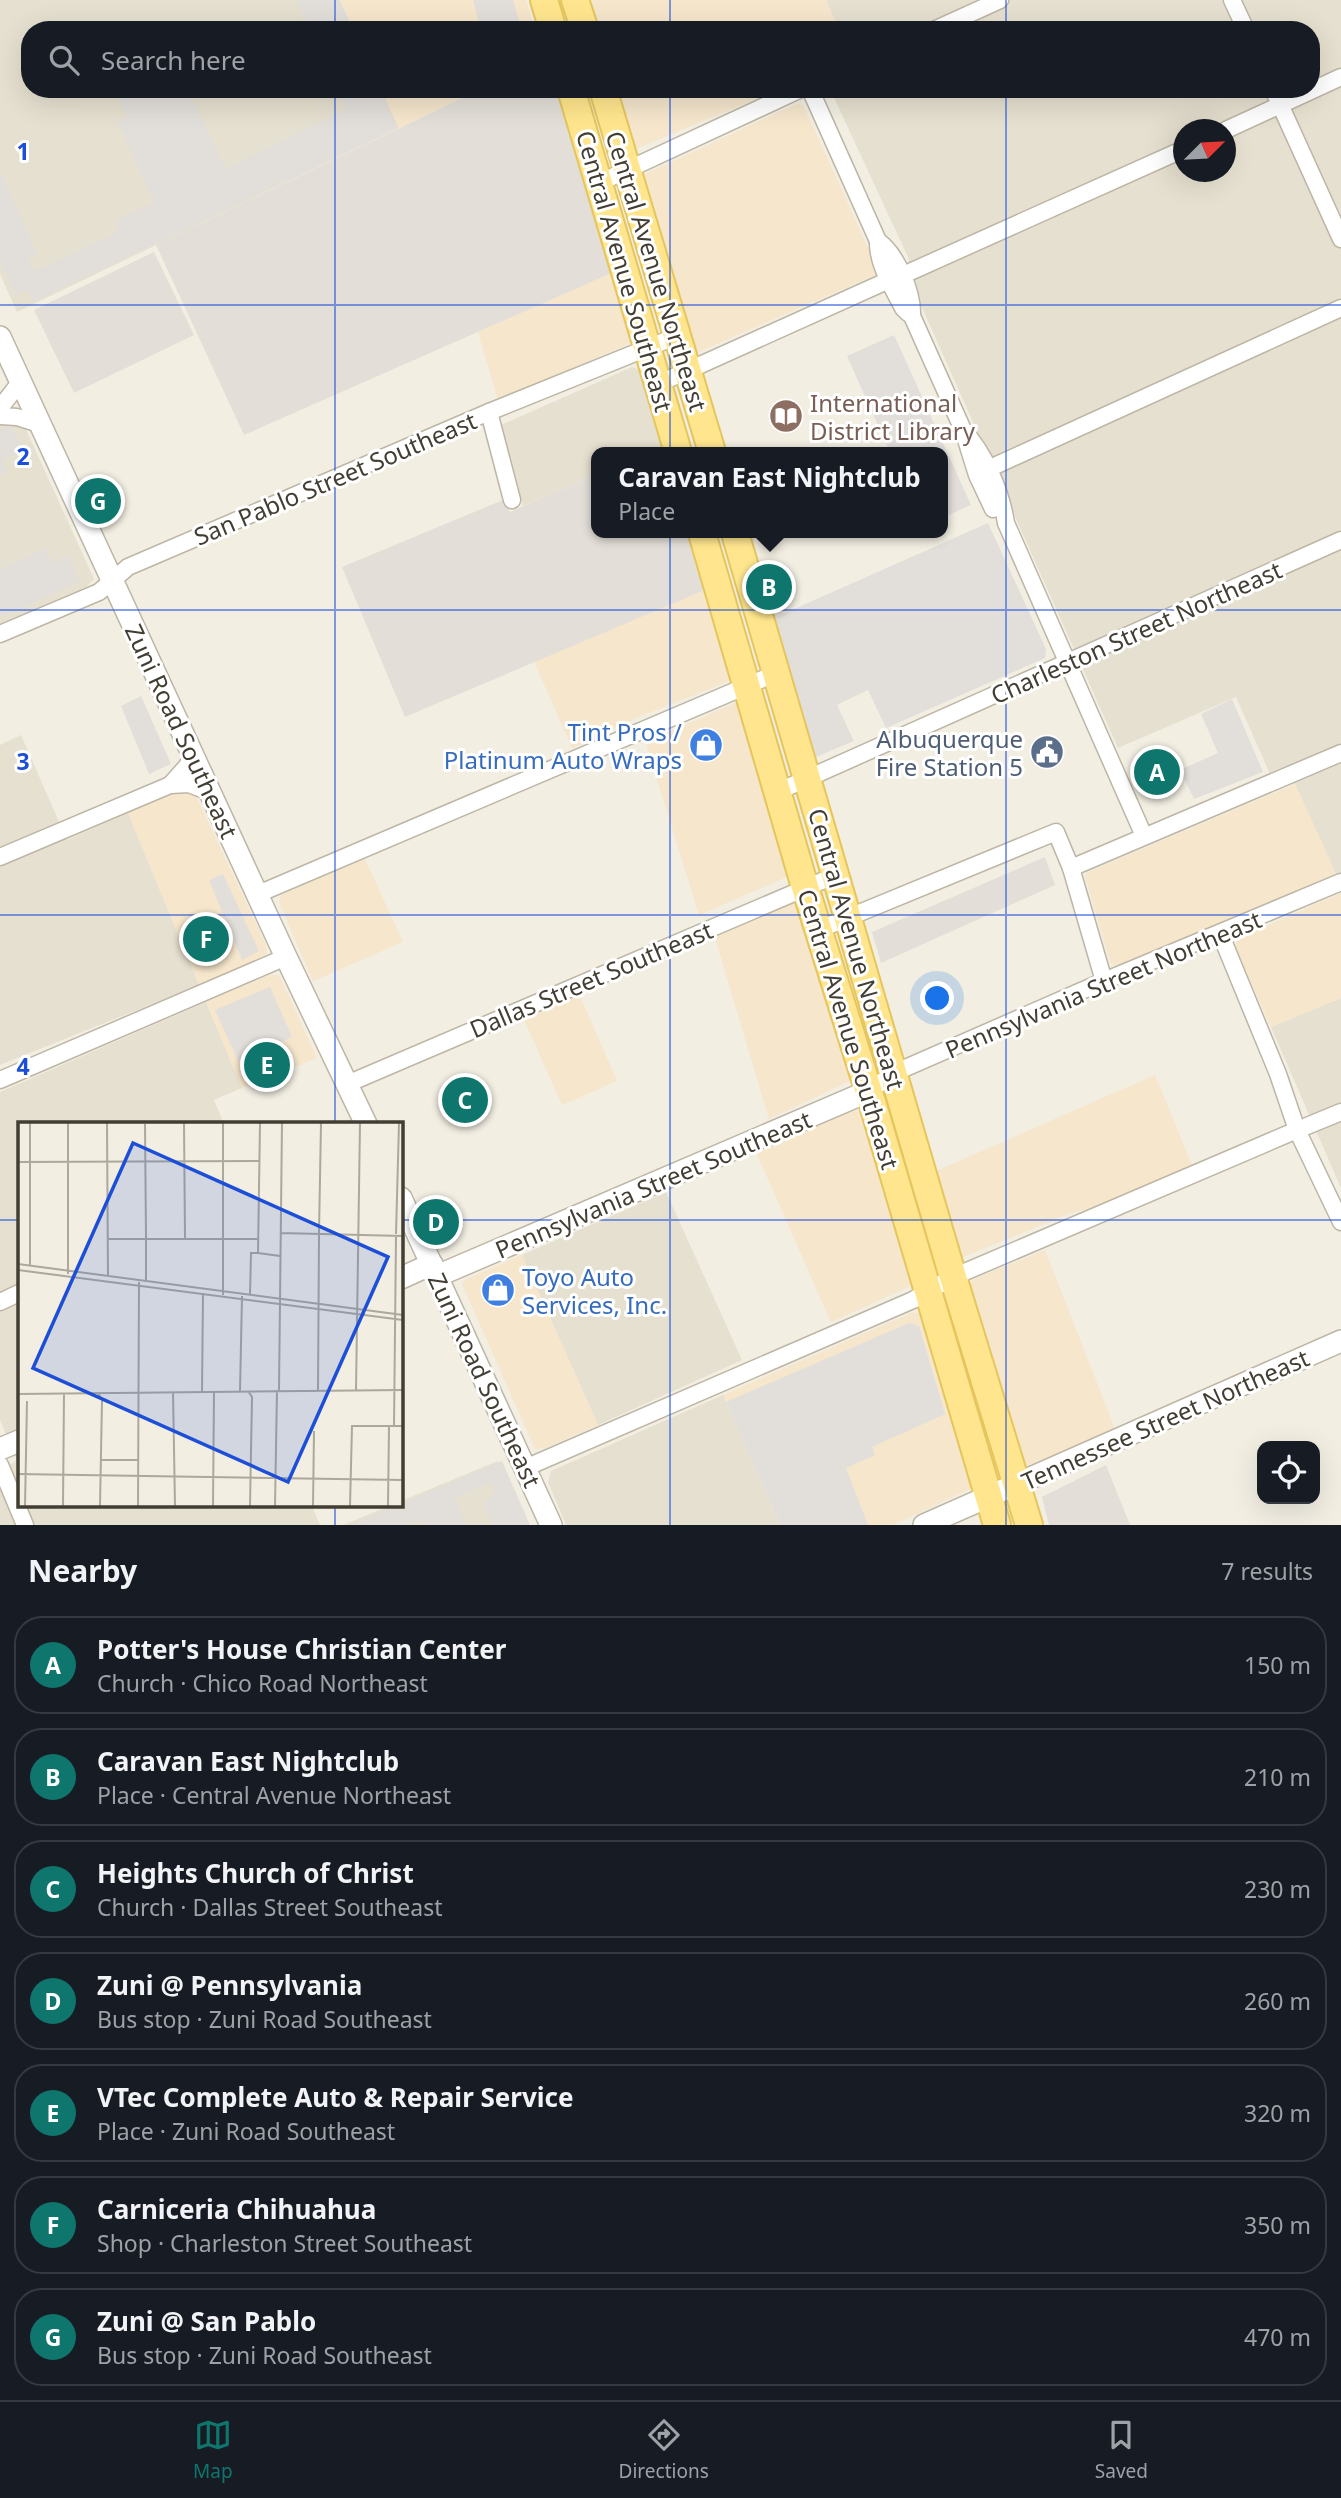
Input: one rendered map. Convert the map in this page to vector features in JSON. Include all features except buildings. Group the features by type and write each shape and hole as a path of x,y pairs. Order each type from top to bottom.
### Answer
{"main road":[{"path":"544,0 550,21"},
{"path":"575,0 581,21"},
{"name":"Central Avenue Southeast","path":"574,98 676,447"},
{"name":"Central Avenue Northeast","path":"606,98 710,447"},
{"name":"Central Avenue Southeast","path":"703,538 805,887 869,1091 997,1525"},
{"name":"Central Avenue Northeast","path":"736,538 953,1277 1029,1525"}],"street":[{"path":"954,21 1000,0"},
{"path":"1232,0 1242,21"},
{"path":"1320,87 1341,77"},
{"path":"599,183 782,98"},
{"path":"814,98 878,241 877,253 895,278 904,309 912,316 963,430 977,475 995,513 1006,523"},
{"path":"1277,98 1341,239"},
{"path":"1236,125 1295,98"},
{"path":"657,384 1173,154"},
{"path":"988,469 1341,307"},
{"name":"San Pablo Street Southeast","path":"0,634 99,592 128,567 489,412 677,335"},
{"name":"Zuni Road Southeast","path":"0,337 365,1122"},
{"path":"0,408 21,381"},
{"path":"489,412 512,500"},
{"path":"0,415 41,425"},
{"path":"963,430 973,441 988,469 1004,509 1006,523 1144,836"},
{"name":"Charleston Street Northeast","path":"777,792 1341,540"},
{"path":"258,894 776,673"},
{"path":"170,785 187,766 193,753"},
{"path":"1071,868 1341,753"},
{"path":"0,858 170,785 189,784 212,793"},
{"path":"818,930 1056,832 1071,868 1104,981"},
{"name":"Dallas Street Southeast","path":"347,1084 836,875"},
{"name":"Pennsylvania Street Northeast","path":"869,1091 894,1073 1341,882"},
{"path":"1220,933 1341,1222"},
{"path":"0,1080 286,957"},
{"name":"Pennsylvania Street Southeast","path":"402,1278 435,1270 869,1091"},
{"path":"525,1468 928,1293 953,1277 1341,1112"},
{"name":"Zuni Road Southeast","path":"402,1200 551,1525"},
{"path":"0,1302 18,1293"},
{"name":"Tennessee Street Northeast","path":"924,1525 1341,1341"},
{"path":"0,1449 18,1441"},
{"path":"0,1465 25,1525"}],"shaded area":[{"path":"0,0 340,0 350,21 21,21 21,98 385,98 399,128 17,312 0,274"},
{"path":"296,0 339,0 349,21 306,21"},
{"path":"340,0 526,0 532,21 350,21"},
{"path":"473,0 513,0 519,21 479,21"},
{"path":"586,0 826,0 835,21 592,21"},
{"path":"826,0 1341,0 1341,877 1336,874 1295,784 1270,774 1236,697 1118,748 920,303 908,257 834,98 1320,98 1320,21 835,21"},
{"path":"118,98 191,98 226,169 346,109 341,98 384,98 397,128 33,302 27,291 16,295 0,261 0,171 37,254 27,260 30,266 38,270 118,232 113,222 154,202 117,121 127,116"},
{"path":"385,98 462,98 399,128"},
{"path":"462,98 562,98 614,272 244,435 156,245"},
{"path":"615,98 758,98 633,150"},
{"path":"800,104 804,107 877,272 696,353 690,351 641,176"},
{"path":"154,252 194,335 74,393 34,310"},
{"path":"614,272 633,339 631,343 498,400 478,332"},
{"path":"894,335 945,447 888,447 847,356"},
{"path":"632,367 640,370 664,445 591,447 591,476 523,506 501,425"},
{"path":"13,420 23,423 94,579 86,587 0,624 0,425"},
{"path":"11,426 23,450 3,460 7,472 0,475 0,430"},
{"path":"948,454 971,505 948,515"},
{"path":"591,476 591,538 692,538 707,589 405,717 342,567 503,500 510,512"},
{"path":"988,523 1046,649 1045,658 886,728 868,690 837,705 854,741 816,757 774,618"},
{"path":"45,548 52,563 68,556 80,582 0,617 0,570"},
{"path":"707,589 731,678 725,683 641,716 572,748 534,661"},
{"path":"141,696 171,764 149,774 121,706"},
{"path":"1232,699 1263,772 1194,799 1180,770 1218,753 1201,714"},
{"path":"735,703 740,704 789,876 699,915 647,742"},
{"path":"21,735 67,840 128,813 199,985 0,1065 0,745"},
{"path":"1295,784 1336,874 1119,967 1111,964 1086,873"},
{"path":"179,791 194,792 266,945 267,953 260,959 199,985 128,813"},
{"path":"364,857 403,942 313,981 279,902 282,895"},
{"path":"1045,857 1055,885 881,963 872,932"},
{"path":"223,874 259,951 242,960 209,880"},
{"path":"1341,893 1341,998 1271,1027 1235,946 1237,939"},
{"path":"798,902 850,1081 769,1119 716,941 717,936 790,903"},
{"path":"270,975 279,975 317,1058 242,1088 206,1002"},
{"path":"270,987 292,1037 238,1061 215,1010"},
{"path":"578,992 617,1081 562,1105 523,1017"},
{"path":"1341,998 1341,1188 1271,1027"},
{"path":"206,1002 242,1088 214,1100 223,1122 18,1122 18,1507 312,1507 320,1525 0,1525 0,1472 17,1460 0,1420 0,1092"},
{"path":"1155,1075 1192,1165 1091,1208 1071,1213 961,1258 934,1172"},
{"path":"858,1111 863,1115 911,1286 831,1322 756,1152 847,1112"},
{"path":"666,1192 742,1360 598,1425 522,1255"},
{"path":"1045,1250 1115,1429 1027,1466 1021,1464 968,1285 974,1279"},
{"path":"522,1255 598,1425 545,1448 535,1449 462,1284 466,1279"},
{"path":"911,1313 920,1313 972,1488 893,1525 780,1525 723,1395"},
{"path":"909,1323 919,1326 945,1414 872,1447 875,1455 846,1468 868,1525 780,1525 726,1402"},
{"path":"723,1395 780,1525 566,1525 548,1482 551,1471"},
{"path":"498,1461 528,1525 343,1525 387,1507 402,1507 402,1501"},
{"path":"502,1461 530,1525 493,1525 485,1505 494,1493 491,1482 454,1498 466,1525 423,1525 420,1520 409,1525 352,1525 394,1507 402,1507 402,1504"},
{"path":"1106,1465 1130,1525 1049,1525 1042,1497"}],"place":[{"name":"International District Library","path":"786,416"},
{"name":"Zuni @ San Pablo","path":"98,501"},
{"name":"Caravan East Nightclub","path":"769,587"},
{"name":"Tint Pros / Platinum Auto Wraps","path":"706,745"},
{"name":"Albuquerque Fire Station 5","path":"1047,752"},
{"name":"Potter's House Christian Center","path":"1157,772"},
{"name":"Carniceria Chihuahua","path":"206,939"},
{"name":"VTec Complete Auto & Repair Service","path":"267,1065"},
{"name":"Heights Church of Christ","path":"465,1100"},
{"name":"Zuni @ Pennsylvania","path":"436,1222"},
{"name":"Toyo Auto Services, Inc.","path":"498,1290"}]}
